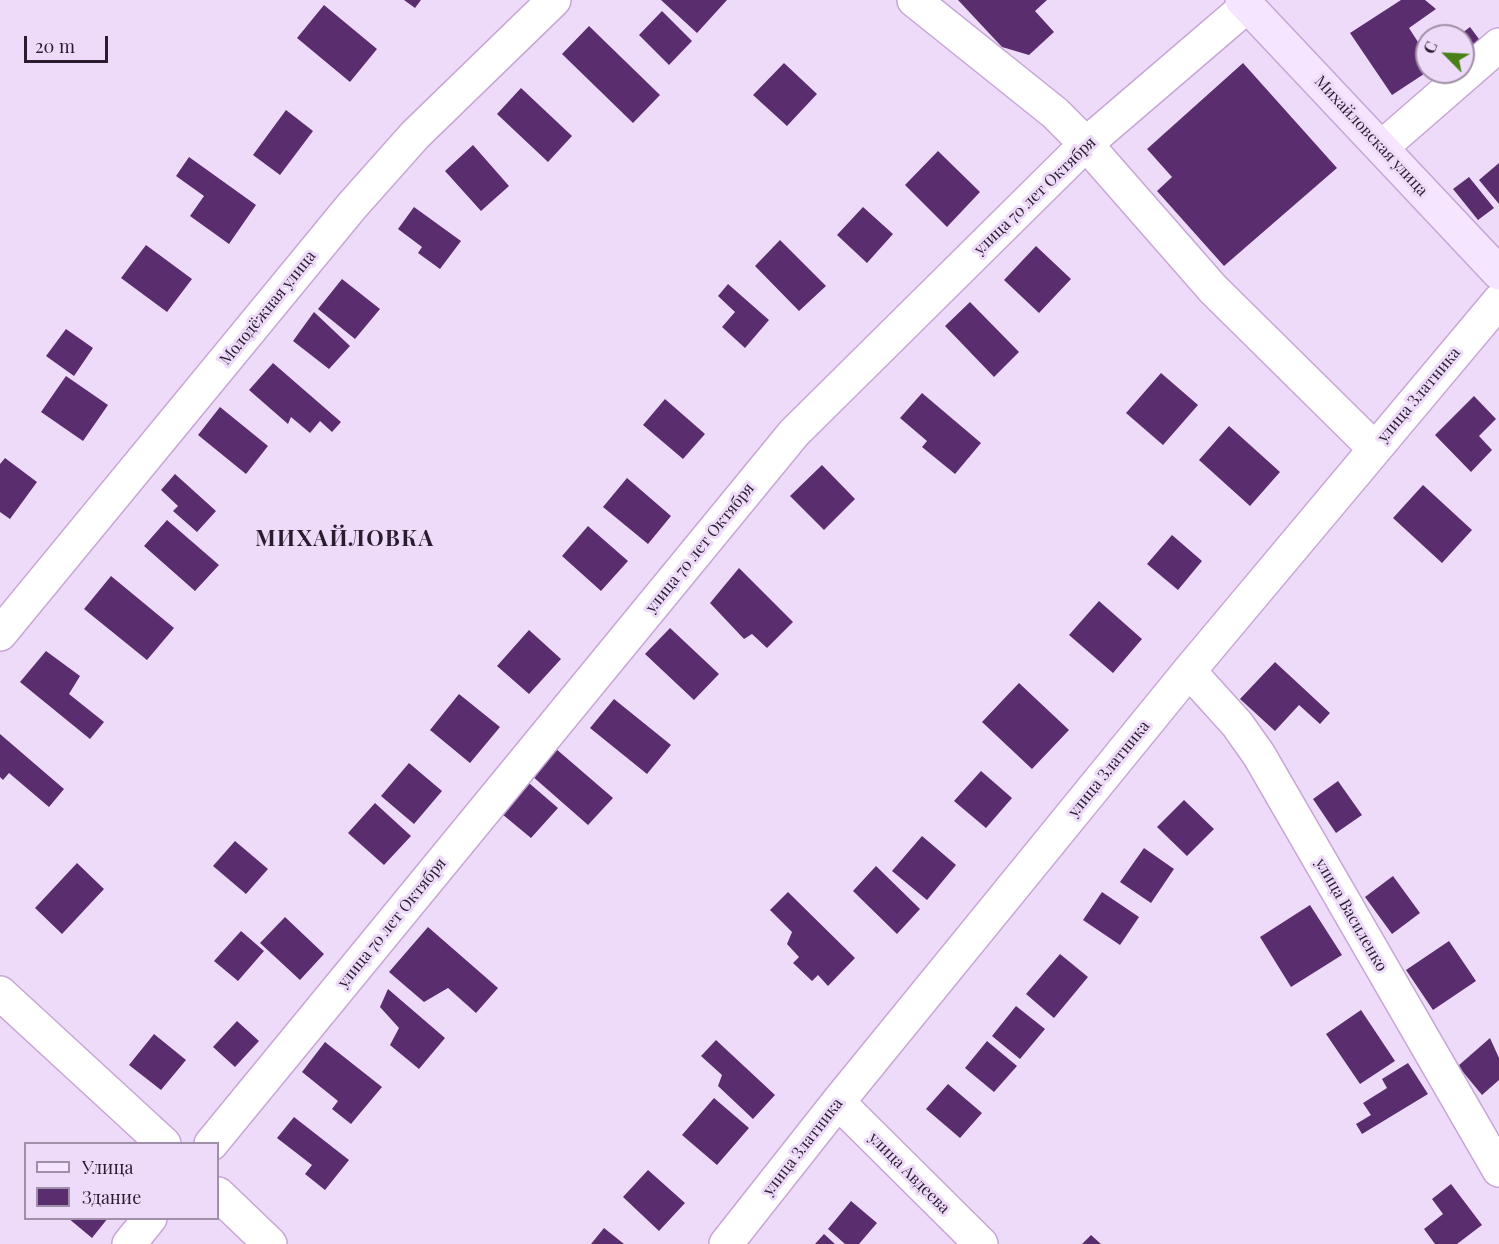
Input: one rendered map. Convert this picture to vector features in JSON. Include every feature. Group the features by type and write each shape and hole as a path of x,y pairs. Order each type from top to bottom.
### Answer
{"street":[{"name":"Молодёжная улица","path":"0,634 351,207 415,135 554,0"},
{"path":"914,0 1055,113 1086,144 1213,290 1374,448"},
{"name":"улица 70 лет Октября","path":"212,1142 794,433 1086,144 1245,3"},
{"name":"Михайловская улица","path":"1245,3 1499,273"},
{"path":"1382,147 1499,45"},
{"name":"улица Златника","path":"726,1244 838,1102 1189,671 1499,301"},
{"name":"улица Василенко","path":"1189,671 1237,724 1259,755 1499,1170"},
{"path":"0,993 163,1142"},
{"name":"улица Авдеева","path":"838,1102 981,1244"},
{"path":"219,1195 270,1244"},
{"path":"129,1244 148,1220"}],"building":[{"path":"404,0 421,0 415,8"},
{"path":"661,0 727,0 697,33"},
{"path":"958,0 1047,0 1035,11 1054,32 1029,55 1002,47"},
{"path":"1401,0 1425,0 1436,9 1409,28 1415,37 1415,80 1392,95 1350,33"},
{"path":"324,5 377,49 350,82 297,38"},
{"path":"662,11 692,41 669,65 639,35"},
{"path":"589,26 660,95 633,123 562,54"},
{"path":"1475,34 1485,47 1475,55"},
{"path":"784,63 817,94 787,126 753,95"},
{"path":"1243,63 1337,168 1224,266 1157,191 1172,177 1147,149"},
{"path":"521,88 572,136 548,162 497,114"},
{"path":"286,110 313,131 280,175 253,155"},
{"path":"473,145 509,186 481,211 445,171"},
{"path":"938,151 980,192 947,227 905,185"},
{"path":"189,157 256,205 229,244 190,216 204,196 176,176"},
{"path":"1499,163 1499,204 1479,180"},
{"path":"1469,177 1494,208 1478,220 1453,189"},
{"path":"414,207 461,241 440,269 418,253 422,247 398,229"},
{"path":"863,207 893,234 867,263 837,235"},
{"path":"780,240 826,286 799,311 755,266"},
{"path":"146,245 192,279 167,312 121,278"},
{"path":"1036,246 1071,279 1039,313 1004,280"},
{"path":"342,279 380,309 355,339 318,309"},
{"path":"728,284 769,320 745,348 722,327 735,312 718,296"},
{"path":"970,302 1019,352 994,377 945,326"},
{"path":"314,312 350,346 329,369 293,341"},
{"path":"66,329 93,348 74,376 46,356"},
{"path":"273,363 341,422 332,432 320,421 310,433 291,417 288,424 249,390"},
{"path":"1161,373 1198,405 1163,445 1126,413"},
{"path":"66,376 108,405 83,441 41,412"},
{"path":"922,393 981,443 955,474 922,447 927,441 900,418"},
{"path":"1474,396 1496,419 1479,436 1492,450 1471,472 1435,435"},
{"path":"665,399 705,434 683,459 643,425"},
{"path":"220,407 268,446 246,474 198,435"},
{"path":"1229,426 1280,472 1250,506 1199,460"},
{"path":"5,458 37,482 10,519 0,512 0,464"},
{"path":"822,465 855,499 824,530 790,496"},
{"path":"175,474 216,511 197,532 173,511 178,506 161,490"},
{"path":"627,478 671,516 648,544 603,507"},
{"path":"1423,485 1472,530 1442,563 1393,518"},
{"path":"167,520 219,565 195,591 144,546"},
{"path":"588,526 628,561 601,591 562,556"},
{"path":"1172,535 1202,561 1178,590 1147,564"},
{"path":"739,568 793,622 767,648 752,634 744,639 710,603"},
{"path":"111,576 174,628 147,660 84,609"},
{"path":"1099,601 1142,639 1113,673 1069,635"},
{"path":"670,628 719,674 694,700 645,654"},
{"path":"529,630 561,659 529,694 497,666"},
{"path":"46,651 80,676 69,694 104,722 90,739 20,682"},
{"path":"1275,662 1330,713 1320,724 1299,705 1275,731 1240,699"},
{"path":"1019,683 1069,730 1032,769 982,722"},
{"path":"459,694 500,727 470,763 430,730"},
{"path":"614,699 671,745 647,774 590,728"},
{"path":"0,734 64,789 49,807 9,773 3,780 0,777"},
{"path":"555,748 613,798 588,825 531,775"},
{"path":"409,763 442,791 414,824 381,796"},
{"path":"981,771 1012,798 986,828 954,801"},
{"path":"1338,781 1362,815 1336,833 1313,799"},
{"path":"529,783 558,808 531,838 502,814"},
{"path":"1184,800 1214,829 1187,856 1157,827"},
{"path":"375,803 411,836 384,865 348,833"},
{"path":"922,836 956,865 927,900 892,871"},
{"path":"235,841 268,869 246,894 213,866"},
{"path":"1144,848 1174,869 1151,903 1120,882"},
{"path":"77,863 104,889 62,934 35,908"},
{"path":"876,866 920,909 897,934 853,891"},
{"path":"1393,876 1420,913 1392,934 1365,897"},
{"path":"788,892 855,958 828,986 818,975 812,981 793,963 799,957 787,944 792,932 770,910"},
{"path":"1102,892 1139,917 1120,945 1083,920"},
{"path":"1310,905 1342,955 1291,987 1260,937"},
{"path":"285,917 324,954 300,980 260,943"},
{"path":"428,927 498,988 476,1013 448,988 424,1002 389,972"},
{"path":"241,931 264,951 238,981 214,961"},
{"path":"1449,941 1476,981 1433,1010 1406,970"},
{"path":"1060,954 1088,977 1054,1018 1026,994"},
{"path":"388,989 445,1038 419,1069 390,1045 399,1028 380,1007"},
{"path":"1016,1006 1045,1029 1020,1059 992,1036"},
{"path":"1361,1010 1395,1061 1360,1084 1326,1034"},
{"path":"237,1021 259,1041 235,1067 213,1047"},
{"path":"154,1034 186,1060 161,1090 129,1065"},
{"path":"1490,1038 1499,1058 1499,1080 1482,1095 1458,1066"},
{"path":"716,1040 775,1095 753,1119 718,1086 722,1075 701,1056"},
{"path":"987,1041 1017,1066 994,1092 965,1068"},
{"path":"325,1042 382,1087 351,1124 332,1109 338,1101 302,1072"},
{"path":"1408,1063 1428,1094 1362,1134 1356,1124 1371,1115 1363,1103 1387,1088 1382,1079"},
{"path":"948,1084 982,1113 960,1138 926,1109"},
{"path":"714,1098 749,1128 717,1165 682,1135"},
{"path":"294,1117 349,1160 325,1190 305,1174 312,1165 277,1138"},
{"path":"648,1170 685,1203 659,1231 623,1197"},
{"path":"1451,1184 1482,1225 1457,1244 1435,1244 1424,1229 1443,1214 1432,1199"},
{"path":"851,1201 877,1223 859,1244 845,1244 828,1229"},
{"path":"70,1220 106,1220 92,1238"},
{"path":"604,1228 624,1244 591,1244"},
{"path":"824,1234 835,1244 815,1244"},
{"path":"1091,1235 1101,1244 1082,1244"}],"district":[{"name":"МИХАЙЛОВКА","path":"345,539"}]}
